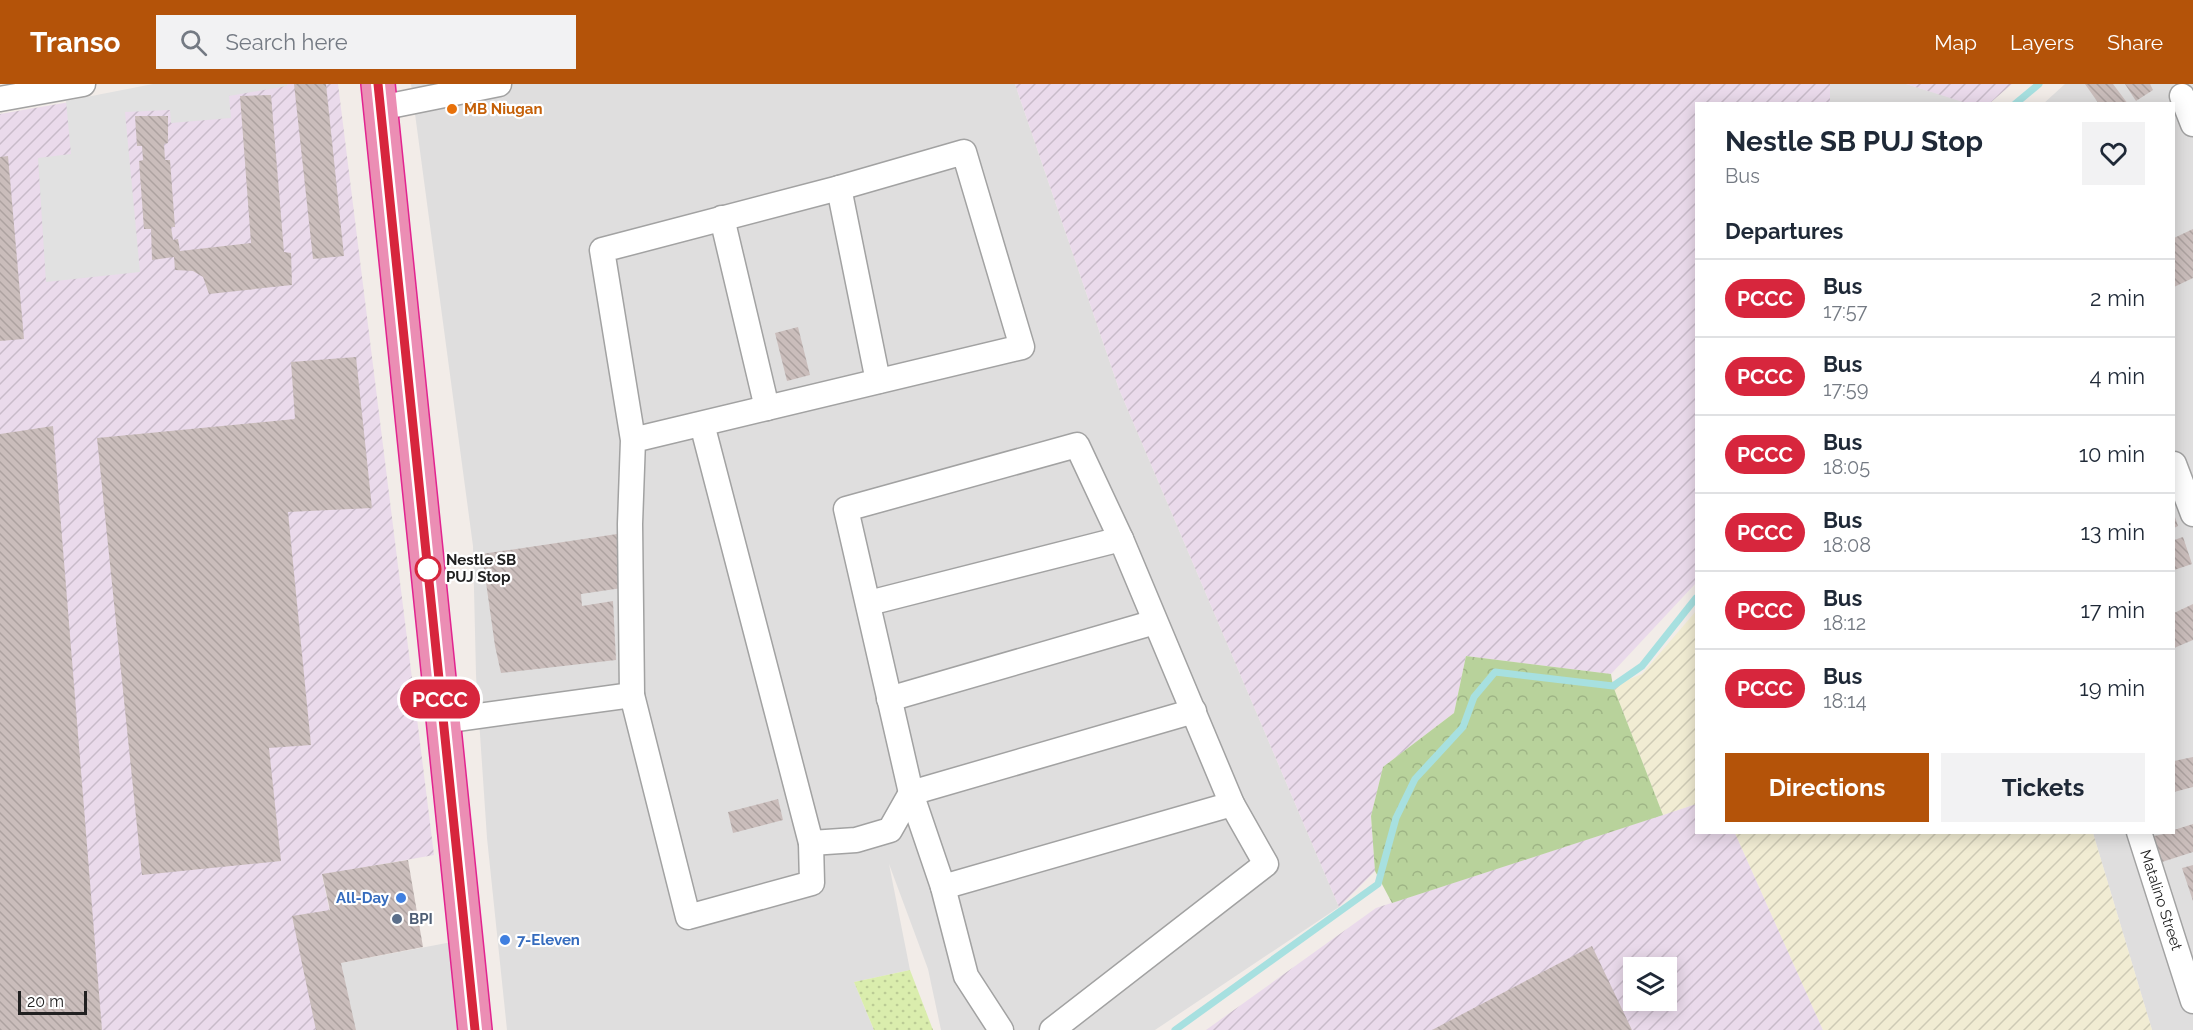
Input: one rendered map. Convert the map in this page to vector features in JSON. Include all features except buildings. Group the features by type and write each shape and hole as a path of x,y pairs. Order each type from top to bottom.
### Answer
{"highway":[{"path":"379,96 475,1030"}],"street":[{"path":"0,99 83,84"},
{"path":"379,96 499,84"},
{"path":"2182,96 2193,124"},
{"path":"633,440 1022,347 964,152 839,188 602,250 633,440 630,524 632,695 688,917 812,883 811,843 702,424"},
{"path":"839,188 878,381"},
{"path":"722,218 767,408"},
{"path":"1001,1030 966,976 943,887 911,793 846,509 1077,444 1121,539 1232,804 1266,864 1052,1030"},
{"path":"2175,467 2193,514"},
{"path":"869,603 1121,539"},
{"path":"889,699 1155,622"},
{"path":"442,721 632,695"},
{"path":"811,843 856,840 890,830 911,793 1194,711"},
{"path":"943,887 1232,804"},
{"name":"Matalino Street","path":"2140,834 2193,1001"}],"shaded area":[{"path":"153,84 287,84 287,86 229,96 231,118 171,123 170,110 125,112 140,272 46,282 38,158 71,154 66,101"},
{"path":"174,84 338,84 434,855 322,875 355,1030 0,1030 0,114"},
{"path":"411,84 1015,84 1119,389 1339,907 1155,1030 941,1030 928,969 889,864 910,970 854,982 874,1030 507,1030 487,838 476,675 473,546"},
{"path":"1015,84 1830,84 1830,102 1695,102 1695,584 1611,674 1466,656 1454,713 1383,767 1371,816 1375,871 1339,907 1119,389"},
{"path":"1830,84 1906,84 1966,102 1830,102"},
{"path":"1906,84 2012,84 1991,102 1963,102"},
{"path":"2065,84 2193,84 2193,1030 2152,1030 2093,834 2175,834 2175,102 2045,102"},
{"path":"1695,612 1695,804 1663,815 1613,686 1642,674"},
{"path":"1695,804 1695,834 1735,834 1823,1030 1206,1030 1376,908"},
{"path":"1735,834 2093,834 2152,1030 1823,1030"},
{"path":"452,942 462,1030 355,1030 341,963"}],"green space":[{"path":"1466,656 1611,674 1613,686 1663,815 1392,903 1375,871 1371,816 1383,767 1454,713"},
{"path":"910,970 933,1030 874,1030 854,982"}],"waterway":[{"path":"2017,102 2039,84"},
{"path":"1175,1030 1378,884 1396,818 1415,779 1463,727 1474,697 1495,672 1613,686 1642,666 1695,599"}],"bus line":[{"name":"PCCC","path":"378,84 475,1030"}],"place":[{"name":"MB Niugan","path":"452,109"},
{"name":"Nestle SB PUJ Stop","path":"428,569"},
{"name":"All-Day","path":"401,898"},
{"name":"BPI","path":"397,919"},
{"name":"7-Eleven","path":"505,940"}]}
